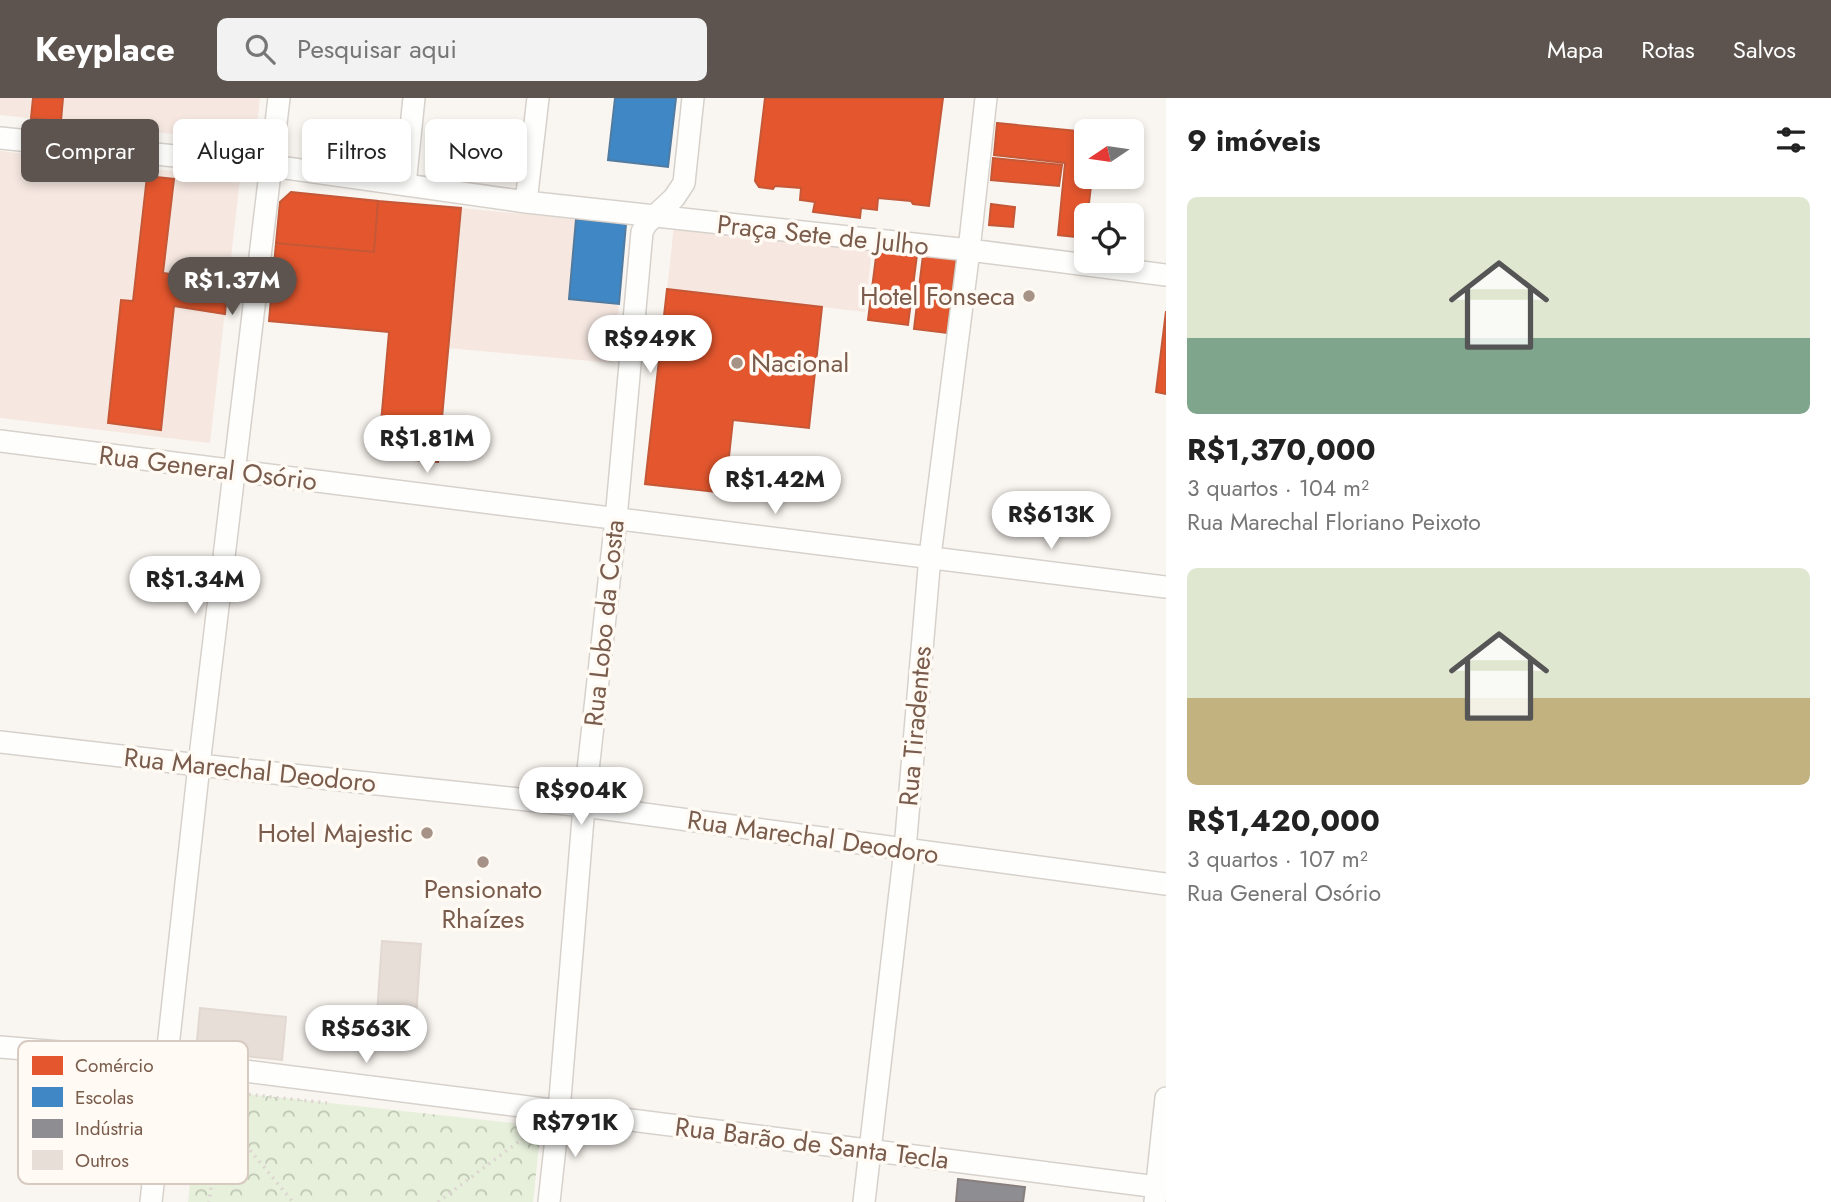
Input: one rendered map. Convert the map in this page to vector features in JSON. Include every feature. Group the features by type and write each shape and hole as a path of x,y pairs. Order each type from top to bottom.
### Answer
{"street":[{"path":"277,119 279,98"},
{"path":"404,185 414,98"},
{"path":"526,202 538,98"},
{"path":"654,217 674,198 684,183 693,98"},
{"path":"970,250 986,98"},
{"name":"Praça Sete de Julho","path":"0,138 173,156"},
{"name":"Praça Sete de Julho","path":"288,168 526,202 970,250 1166,275"},
{"path":"169,1041 233,472 270,182"},
{"name":"Rua Lobo da Costa","path":"549,1202 584,806 642,232 654,217"},
{"name":"Rua Tiradentes","path":"864,1202 905,849 930,556 970,250"},
{"name":"Rua General Osório","path":"0,441 1166,587"},
{"name":"Rua Marechal Deodoro","path":"0,742 584,806 1166,884"},
{"name":"Rua Barão de Santa Tecla","path":"0,1047 18,1049"},
{"name":"Rua Barão de Santa Tecla","path":"248,1071 870,1151 1159,1192"},
{"path":"1159,1192 1166,1098"},
{"path":"151,1202 153,1184"}],"path":[{"path":"248,1094 336,1104"},
{"path":"527,1124 541,1126"},
{"path":"540,1138 541,1126"},
{"path":"438,1202 541,1126"},
{"path":"248,1147 293,1202"},
{"path":"209,1202 212,1184"}],"shaded area":[{"path":"0,98 260,98 258,119 173,119 173,134 159,132 159,119 36,119 0,115"},
{"path":"0,151 21,153 21,182 159,182 159,170 173,171 173,182 240,182 210,443 0,418"},
{"path":"461,208 576,219 569,299 619,304 613,363 448,348"},
{"path":"674,226 872,249 865,312 667,289"}],"green space":[{"path":"248,1094 541,1126 533,1202 188,1202 190,1184 248,1184"}],"building: Comércio":[{"path":"33,98 63,98 61,119 31,118"},
{"path":"765,98 943,98 929,206 913,204 911,201 878,198 877,210 861,208 860,218 813,212 815,202 800,200 801,188 759,187 755,181"},
{"path":"997,123 1074,131 1074,189 1091,189 1089,203 1074,203 1074,237 1058,235 1065,163 994,155"},
{"path":"993,158 1062,165 1059,186 991,180"},
{"path":"159,177 173,179 163,273 228,281 225,314 174,306 161,430 108,423 121,300 133,301 146,182 159,182"},
{"path":"291,192 378,201 374,252 276,243 280,202"},
{"path":"378,201 461,208 438,462 378,457 389,332 269,321 276,243 374,252"},
{"path":"991,204 1015,207 1013,227 989,225"},
{"path":"877,249 917,255 908,325 868,320"},
{"path":"923,255 956,259 947,333 914,329"},
{"name":"Nacional","path":"667,289 822,307 809,428 733,420 725,493 645,484"},
{"path":"1166,311 1166,394 1156,392"}],"building: Escolas":[{"path":"615,98 676,98 668,167 608,160"},
{"path":"576,219 626,224 619,304 569,299"}],"building: Indústria":[{"path":"958,1179 1025,1187 1023,1202 956,1202"}],"building: Outros":[{"path":"382,941 421,944 416,1017 377,1014"},
{"path":"200,1008 286,1017 282,1060 248,1056 248,1041 197,1041"}],"place":[{"name":"Hotel Fonseca","path":"1029,296"},
{"name":"Nacional","path":"737,363"},
{"name":"Hotel Majestic","path":"427,833"},
{"name":"Pensionato Rhaízes","path":"483,862"}]}
